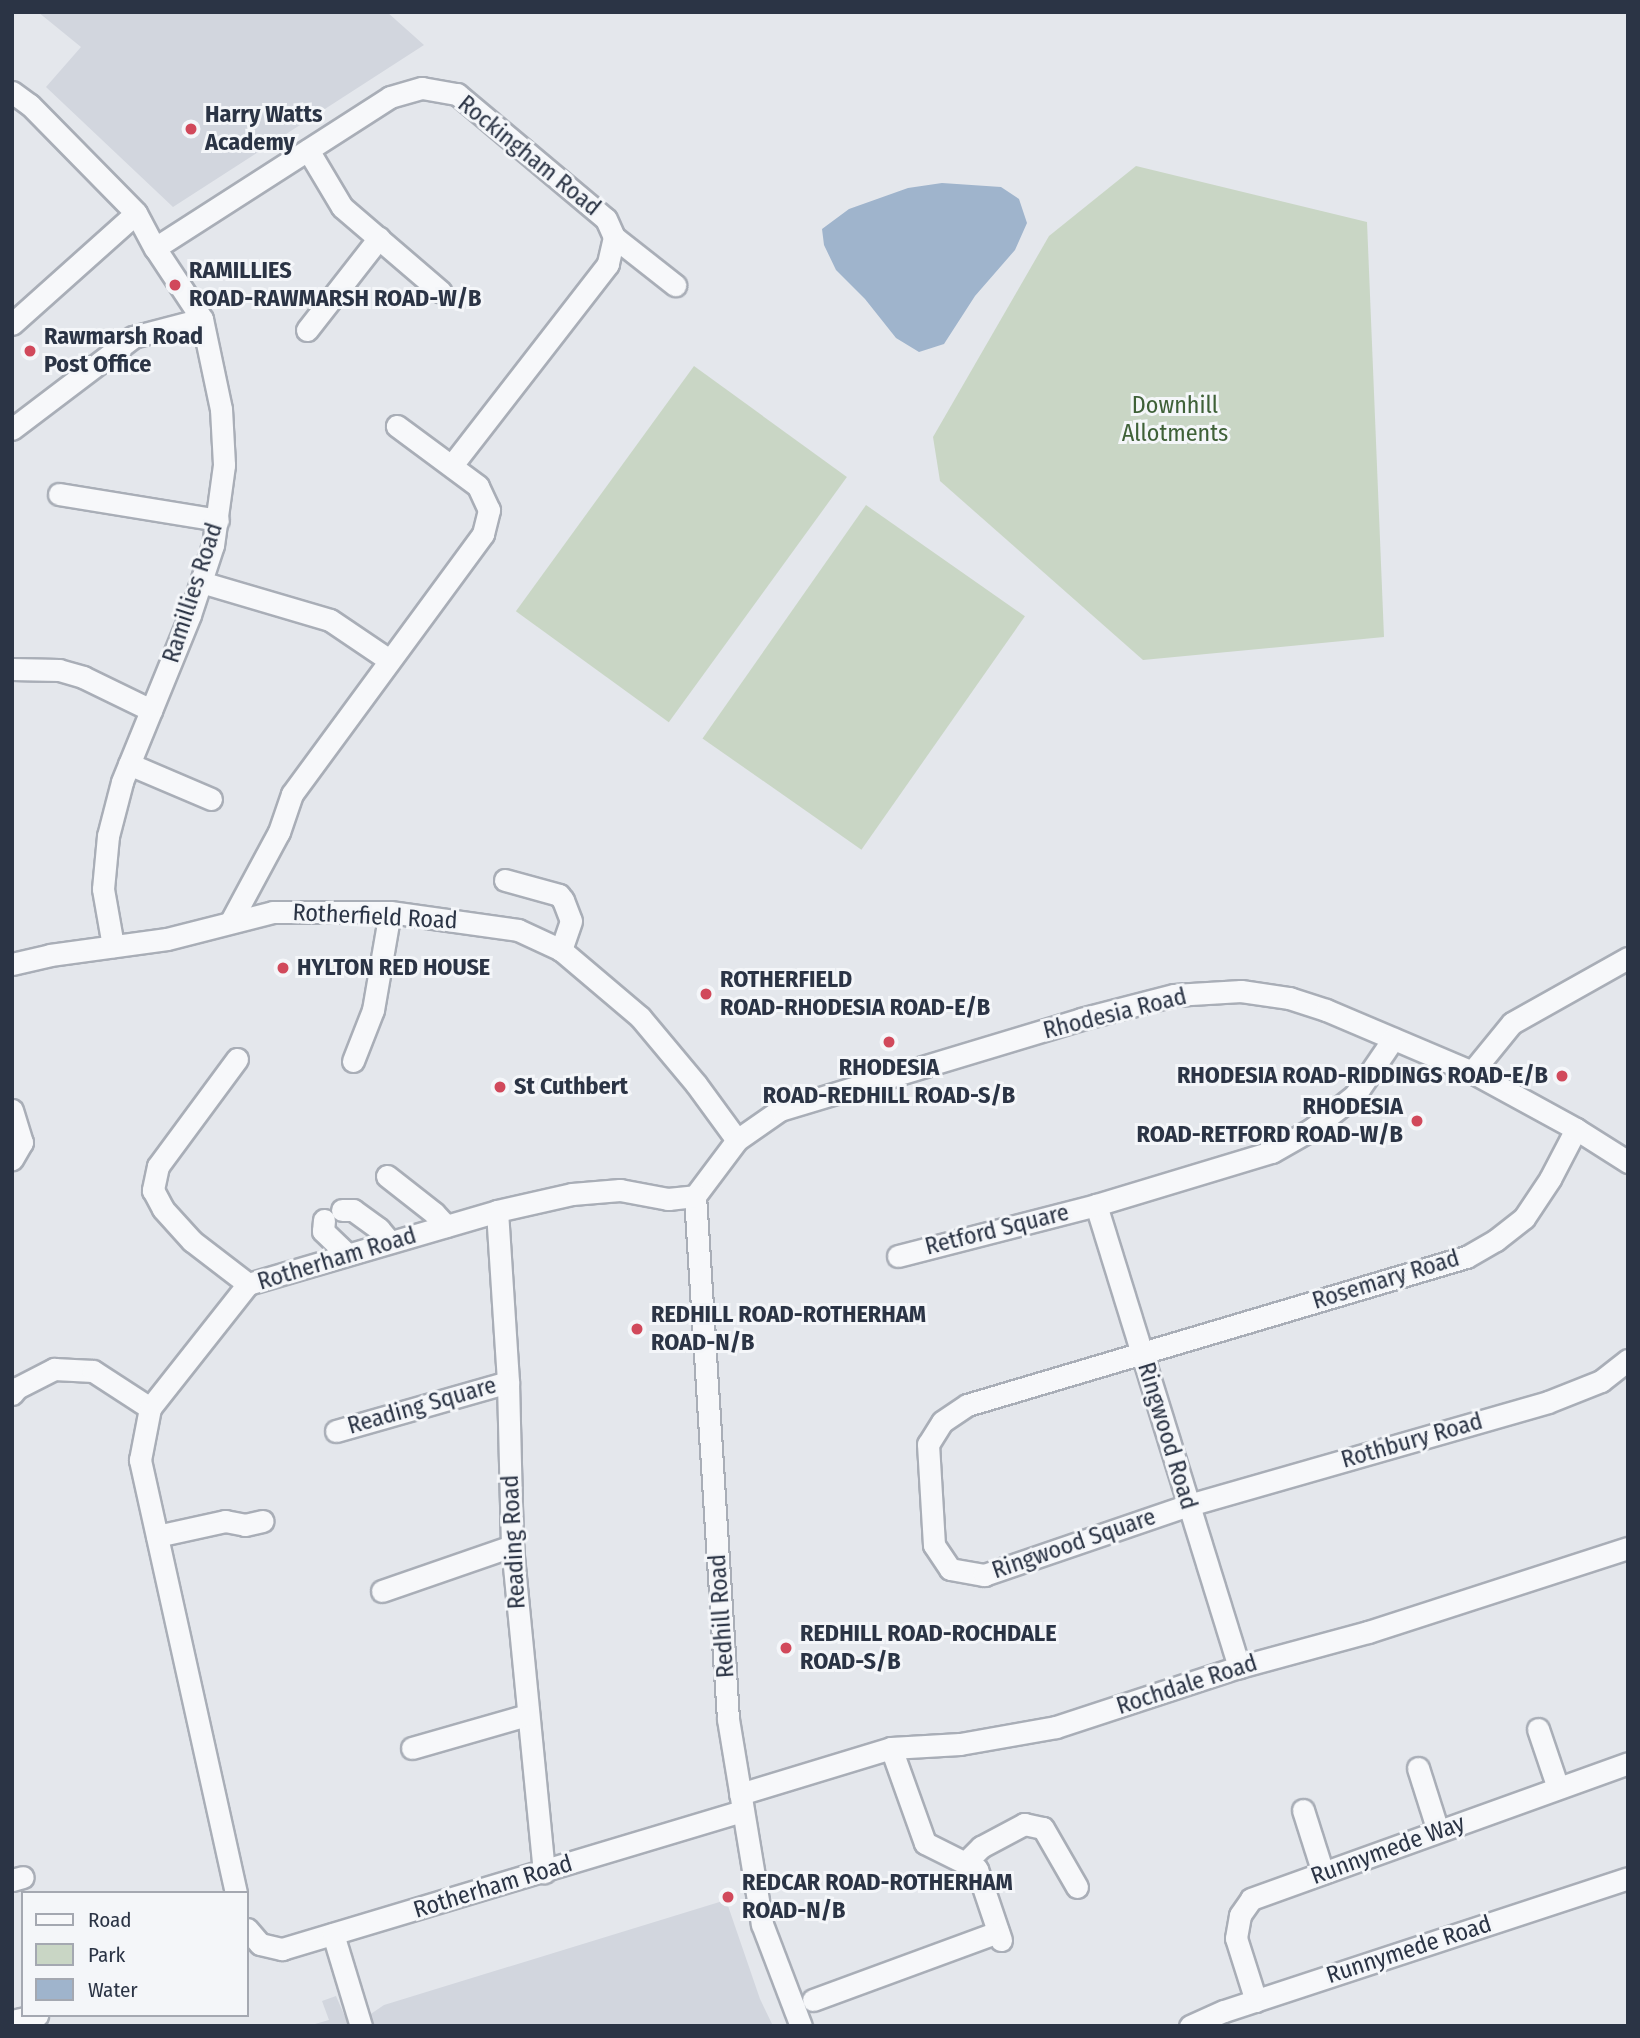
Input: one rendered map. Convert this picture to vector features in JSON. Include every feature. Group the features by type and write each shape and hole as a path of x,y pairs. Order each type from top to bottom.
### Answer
{"street":[{"name":"Rockingham Road","path":"155,248 390,97 422,88 457,94 606,219 614,237 608,264 452,465"},
{"name":"Ramillies Road","path":"12,92 30,105 136,213 155,248 202,319 221,409 224,465 218,520 201,582 129,764 107,836 103,889 113,946"},
{"path":"308,150 342,207 441,292"},
{"path":"12,324 136,213"},
{"path":"614,237 675,285"},
{"path":"307,330 379,239"},
{"path":"12,429 133,337 202,319"},
{"path":"231,921 279,832 292,794 483,534 489,510 478,486 397,426"},
{"path":"59,494 218,520"},
{"path":"201,582 330,620 389,660"},
{"path":"12,669 59,670 83,677 151,710"},
{"path":"129,764 211,799"},
{"path":"505,880 559,895 571,921 561,950"},
{"name":"Rotherfield Road","path":"12,964 167,939 273,912 390,912 518,930 561,950 640,1017 696,1084 737,1140"},
{"path":"353,1061 373,1010 390,912"},
{"path":"1472,1072 1512,1023 1628,958"},
{"name":"Rhodesia Road","path":"695,1196 737,1140 780,1110 1081,1019 1174,995 1241,991 1289,998 1326,1010 1472,1072 1576,1129 1628,1163"},
{"name":"Retford Square","path":"898,1256 1096,1205 1272,1152 1312,1129 1355,1095 1393,1040"},
{"path":"237,1059 158,1166 153,1190 163,1209 192,1241 248,1284"},
{"path":"12,1110 22,1142 12,1159"},
{"name":"Rosemary Road","path":"1142,1354 1466,1257 1496,1240 1524,1218 1550,1179 1576,1129"},
{"path":"387,1176 434,1213 446,1226"},
{"name":"Rotherham Road","path":"236,1891 140,1460 150,1408 248,1284 497,1211 572,1194 620,1190 668,1199 695,1196"},
{"name":"Redhill Road","path":"695,1196 728,1718 762,1924 802,2026"},
{"name":"Ringwood Road","path":"1096,1205 1239,1667"},
{"name":"Reading Road","path":"497,1211 508,1382 512,1546 544,1872"},
{"path":"347,1254 323,1231 343,1212 396,1241"},
{"name":"Ringwood Square","path":"1142,1354 967,1405 942,1423 928,1444 934,1545 950,1569 984,1575 1189,1505"},
{"name":"Rothbury Road","path":"1189,1505 1548,1402 1601,1381 1628,1360"},
{"path":"12,1394 17,1388 54,1369 93,1371 150,1408"},
{"name":"Reading Square","path":"336,1430 508,1382"},
{"path":"157,1536 225,1521 245,1525 263,1521"},
{"path":"382,1591 512,1546"},
{"name":"Rochdale Road","path":"742,1803 891,1748 960,1744 1056,1727 1239,1667 1368,1632 1628,1548"},
{"path":"412,1748 527,1715"},
{"path":"1538,1728 1558,1788"},
{"path":"813,2000 1000,1936 977,1870 925,1843 891,1748"},
{"name":"Runnymede Way","path":"1256,2001 1236,1938 1240,1915 1251,1899 1628,1763"},
{"path":"1418,1768 1438,1832"},
{"name":"Rotherham Road","path":"248,1930 260,1944 282,1949 544,1872 742,1803"},
{"path":"1303,1810 1324,1873"},
{"path":"965,1863 981,1847 1024,1825 1043,1828 1077,1887"},
{"name":"Runnymede Road","path":"1196,2025 1256,2001 1628,1878"},
{"path":"333,1934 361,2026"}],"shaded area":[{"name":"Harry Watts Academy","path":"38,12 387,12 424,45 173,207 46,87 81,47"},
{"path":"726,1900 760,1999 773,2026 353,2026 384,2005"},
{"path":"336,1996 349,2026 308,2026 329,2020 322,2001"}],"green space":[{"name":"Downhill Allotments","path":"1136,166 1367,222 1384,637 1143,660 940,481 933,437 1049,236"},
{"path":"694,366 847,477 669,722 516,611"},
{"path":"866,505 1025,616 861,850 703,738"}],"water":[{"path":"942,183 1001,187 1019,199 1027,223 1015,250 975,296 944,344 919,352 896,338 865,299 836,270 824,245 822,229 849,209 908,188"}],"place":[{"name":"Harry Watts Academy","path":"191,129"},
{"name":"RAMILLIES ROAD-RAWMARSH ROAD-W/B","path":"175,285"},
{"name":"Rawmarsh Road Post Office","path":"30,351"},
{"name":"HYLTON RED HOUSE","path":"283,968"},
{"name":"ROTHERFIELD ROAD-RHODESIA ROAD-E/B","path":"706,994"},
{"name":"RHODESIA ROAD-REDHILL ROAD-S/B","path":"889,1042"},
{"name":"RHODESIA ROAD-RIDDINGS ROAD-E/B","path":"1562,1076"},
{"name":"St Cuthbert","path":"500,1087"},
{"name":"RHODESIA ROAD-RETFORD ROAD-W/B","path":"1417,1121"},
{"name":"REDHILL ROAD-ROTHERHAM ROAD-N/B","path":"637,1329"},
{"name":"REDHILL ROAD-ROCHDALE ROAD-S/B","path":"786,1648"},
{"name":"REDCAR ROAD-ROTHERHAM ROAD-N/B","path":"728,1897"}]}
